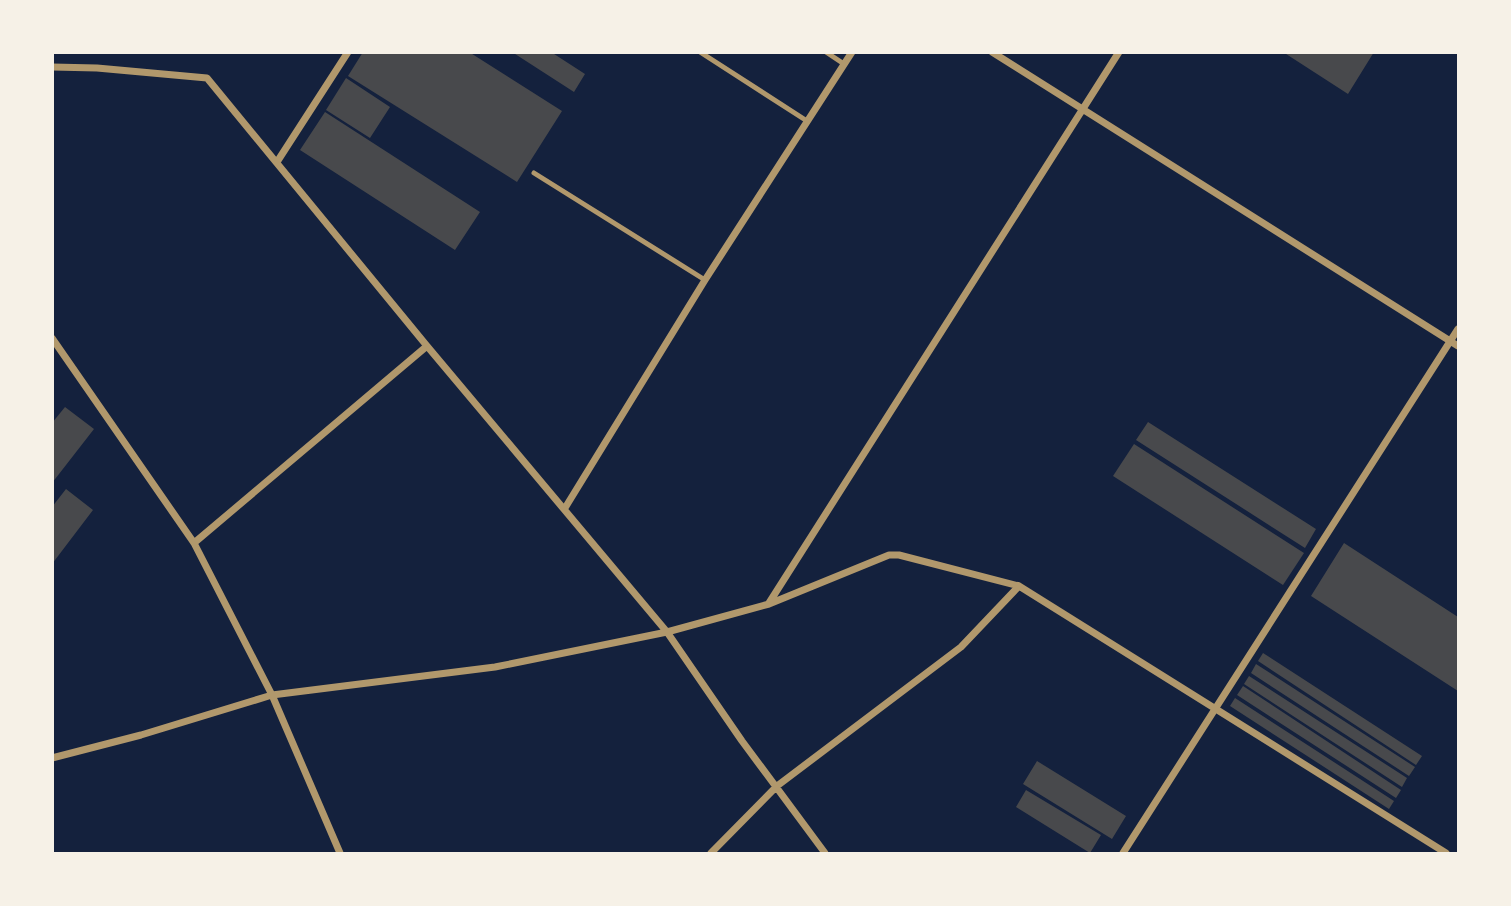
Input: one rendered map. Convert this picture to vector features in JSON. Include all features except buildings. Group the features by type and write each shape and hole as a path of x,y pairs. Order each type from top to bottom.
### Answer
{"street":[{"path":"277,162 348,52"},
{"path":"565,508 705,280 852,52"},
{"path":"992,52 1458,346"},
{"path":"769,604 1119,52"},
{"path":"52,67 97,68 207,78 667,632 742,741 825,853"},
{"path":"1123,853 1458,329"},
{"path":"52,338 194,543 272,695 340,853"},
{"path":"194,543 427,346"},
{"path":"52,758 141,735 272,695 495,667 667,632 769,604 889,555 899,555 1019,586 1446,853"},
{"path":"711,853 777,786 961,647 1019,586"}],"lane":[{"path":"700,52 807,121"},
{"path":"827,52 844,64"},
{"path":"534,173 705,280"}]}
